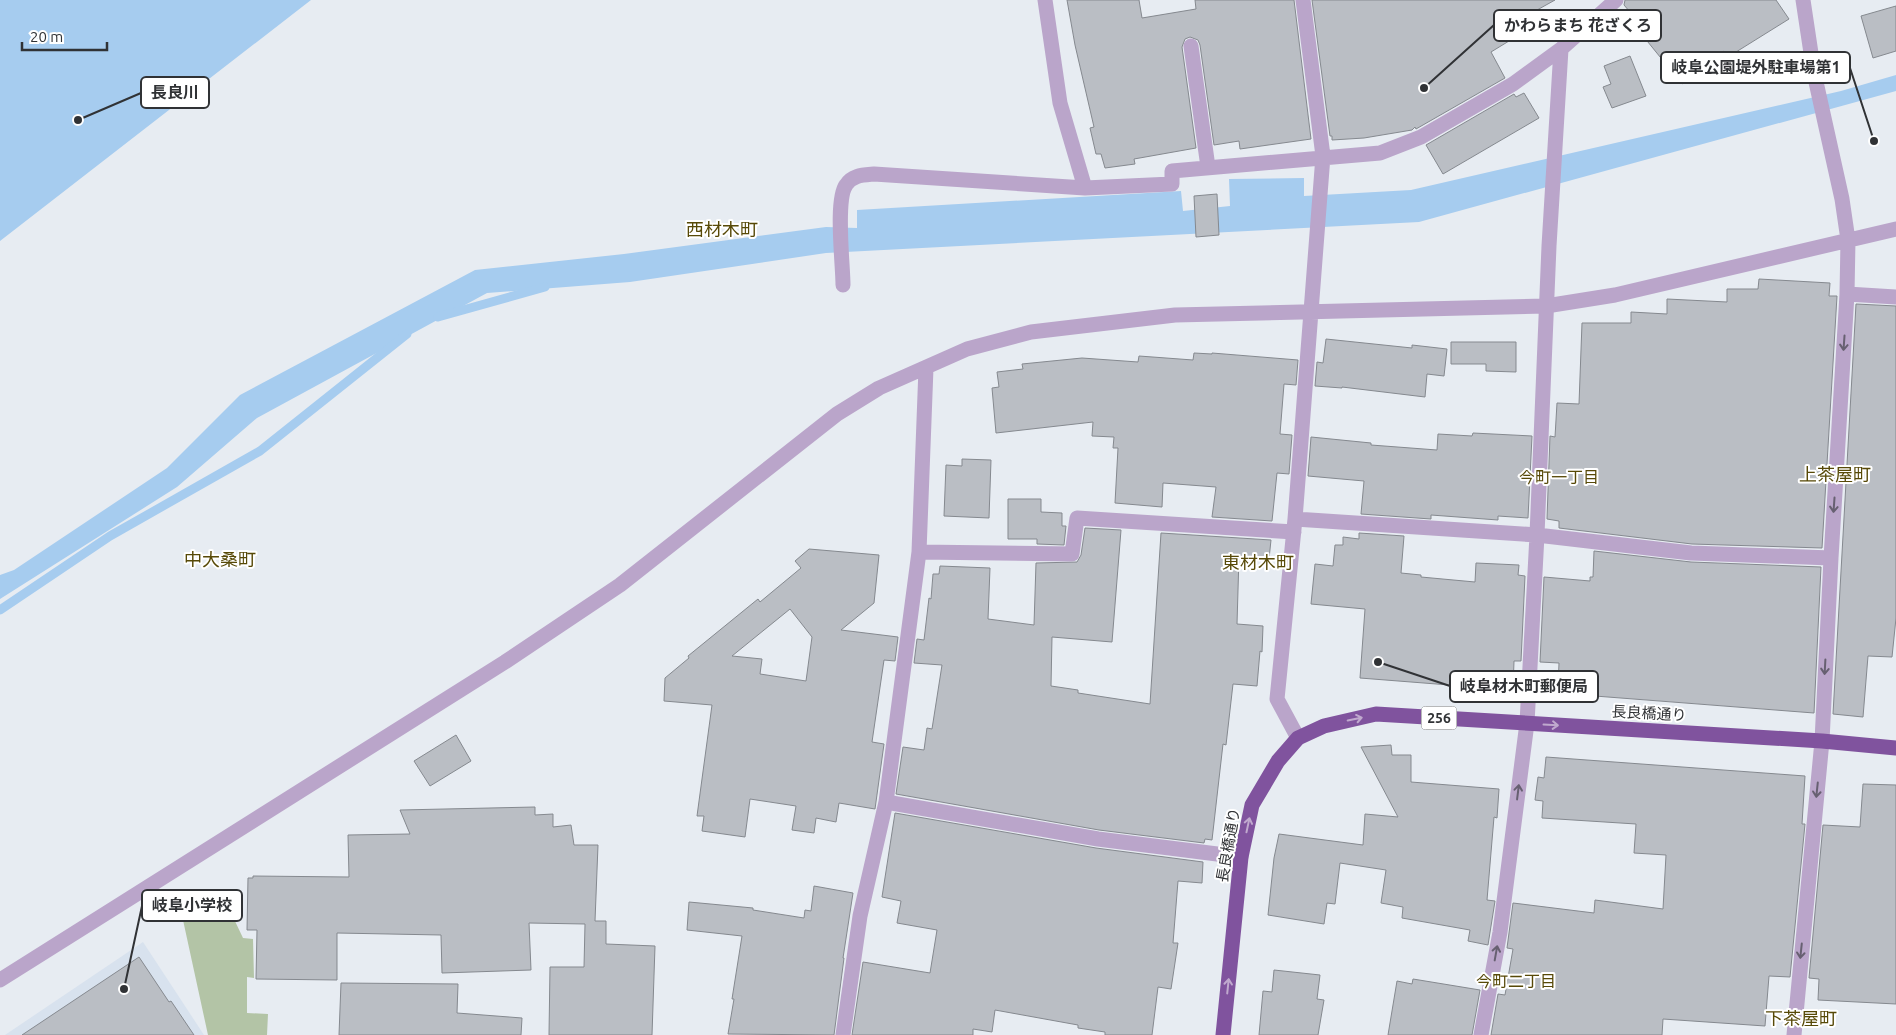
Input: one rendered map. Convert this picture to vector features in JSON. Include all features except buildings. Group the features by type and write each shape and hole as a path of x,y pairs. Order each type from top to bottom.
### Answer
{"highway":[{"name":"長良橋通り","path":"1223,1035 1241,857 1252,805 1278,761 1298,738 1324,726 1376,714 1822,741 1896,748"}],"street":[{"path":"1045,0 1060,103 1086,188"},
{"path":"1298,738 1276,699 1294,525 1323,156 1303,0"},
{"path":"844,280 841,199 845,185 855,177 874,174 1086,188 1172,184 1172,170 1323,156 1380,153 1421,137 1513,84 1561,49 1616,0"},
{"path":"1794,1035 1822,741 1847,294 1848,240 1842,199 1825,130 1814,73 1803,0"},
{"path":"1191,46 1208,167"},
{"path":"1481,1035 1500,932 1527,723 1549,246 1561,49"},
{"path":"0,980 505,662 620,585 836,414 879,388 967,349 1031,332 1175,315 1546,306 1615,296 1896,229"},
{"path":"1847,294 1896,298"},
{"path":"843,1035 860,916 886,802 920,552 926,368"},
{"path":"920,552 1072,554 1077,518 1537,535 1691,554 1831,558"},
{"path":"886,802 1098,839 1241,857"}],"shaded area":[{"path":"143,942 204,1035 5,1035"}],"green space":[{"path":"224,898 243,938 253,939 254,978 247,977 247,1013 268,1014 267,1035 208,1035 183,920"}],"water":[{"path":"0,0 311,0 0,241"},
{"path":"1896,75 1896,91 1419,222 826,253 630,282 487,293 257,418 177,487 0,599 0,575 14,570 167,468 240,395 475,270 624,254 826,227 857,228 857,210 1181,191 1183,211 1230,206 1229,179 1304,178 1304,196 1411,190 1841,91"}],"waterway":[{"path":"438,317 545,287"},
{"path":"0,610 110,536 260,451 407,334"}],"place":[{"name":"かわらまち 花ざくろ","path":"1424,88"},
{"name":"長良川","path":"78,120"},
{"name":"岐阜公園堤外駐車場第1","path":"1874,141"},
{"name":"岐阜材木町郵便局","path":"1378,662"},
{"name":"岐阜小学校","path":"124,989"}],"district":[{"name":"西材木町","path":"722,229"},
{"name":"上茶屋町","path":"1835,474"},
{"name":"今町一丁目","path":"1559,477"},
{"name":"中大桑町","path":"220,559"},
{"name":"東材木町","path":"1258,562"},
{"name":"今町二丁目","path":"1516,981"},
{"name":"下茶屋町","path":"1801,1018"}]}
